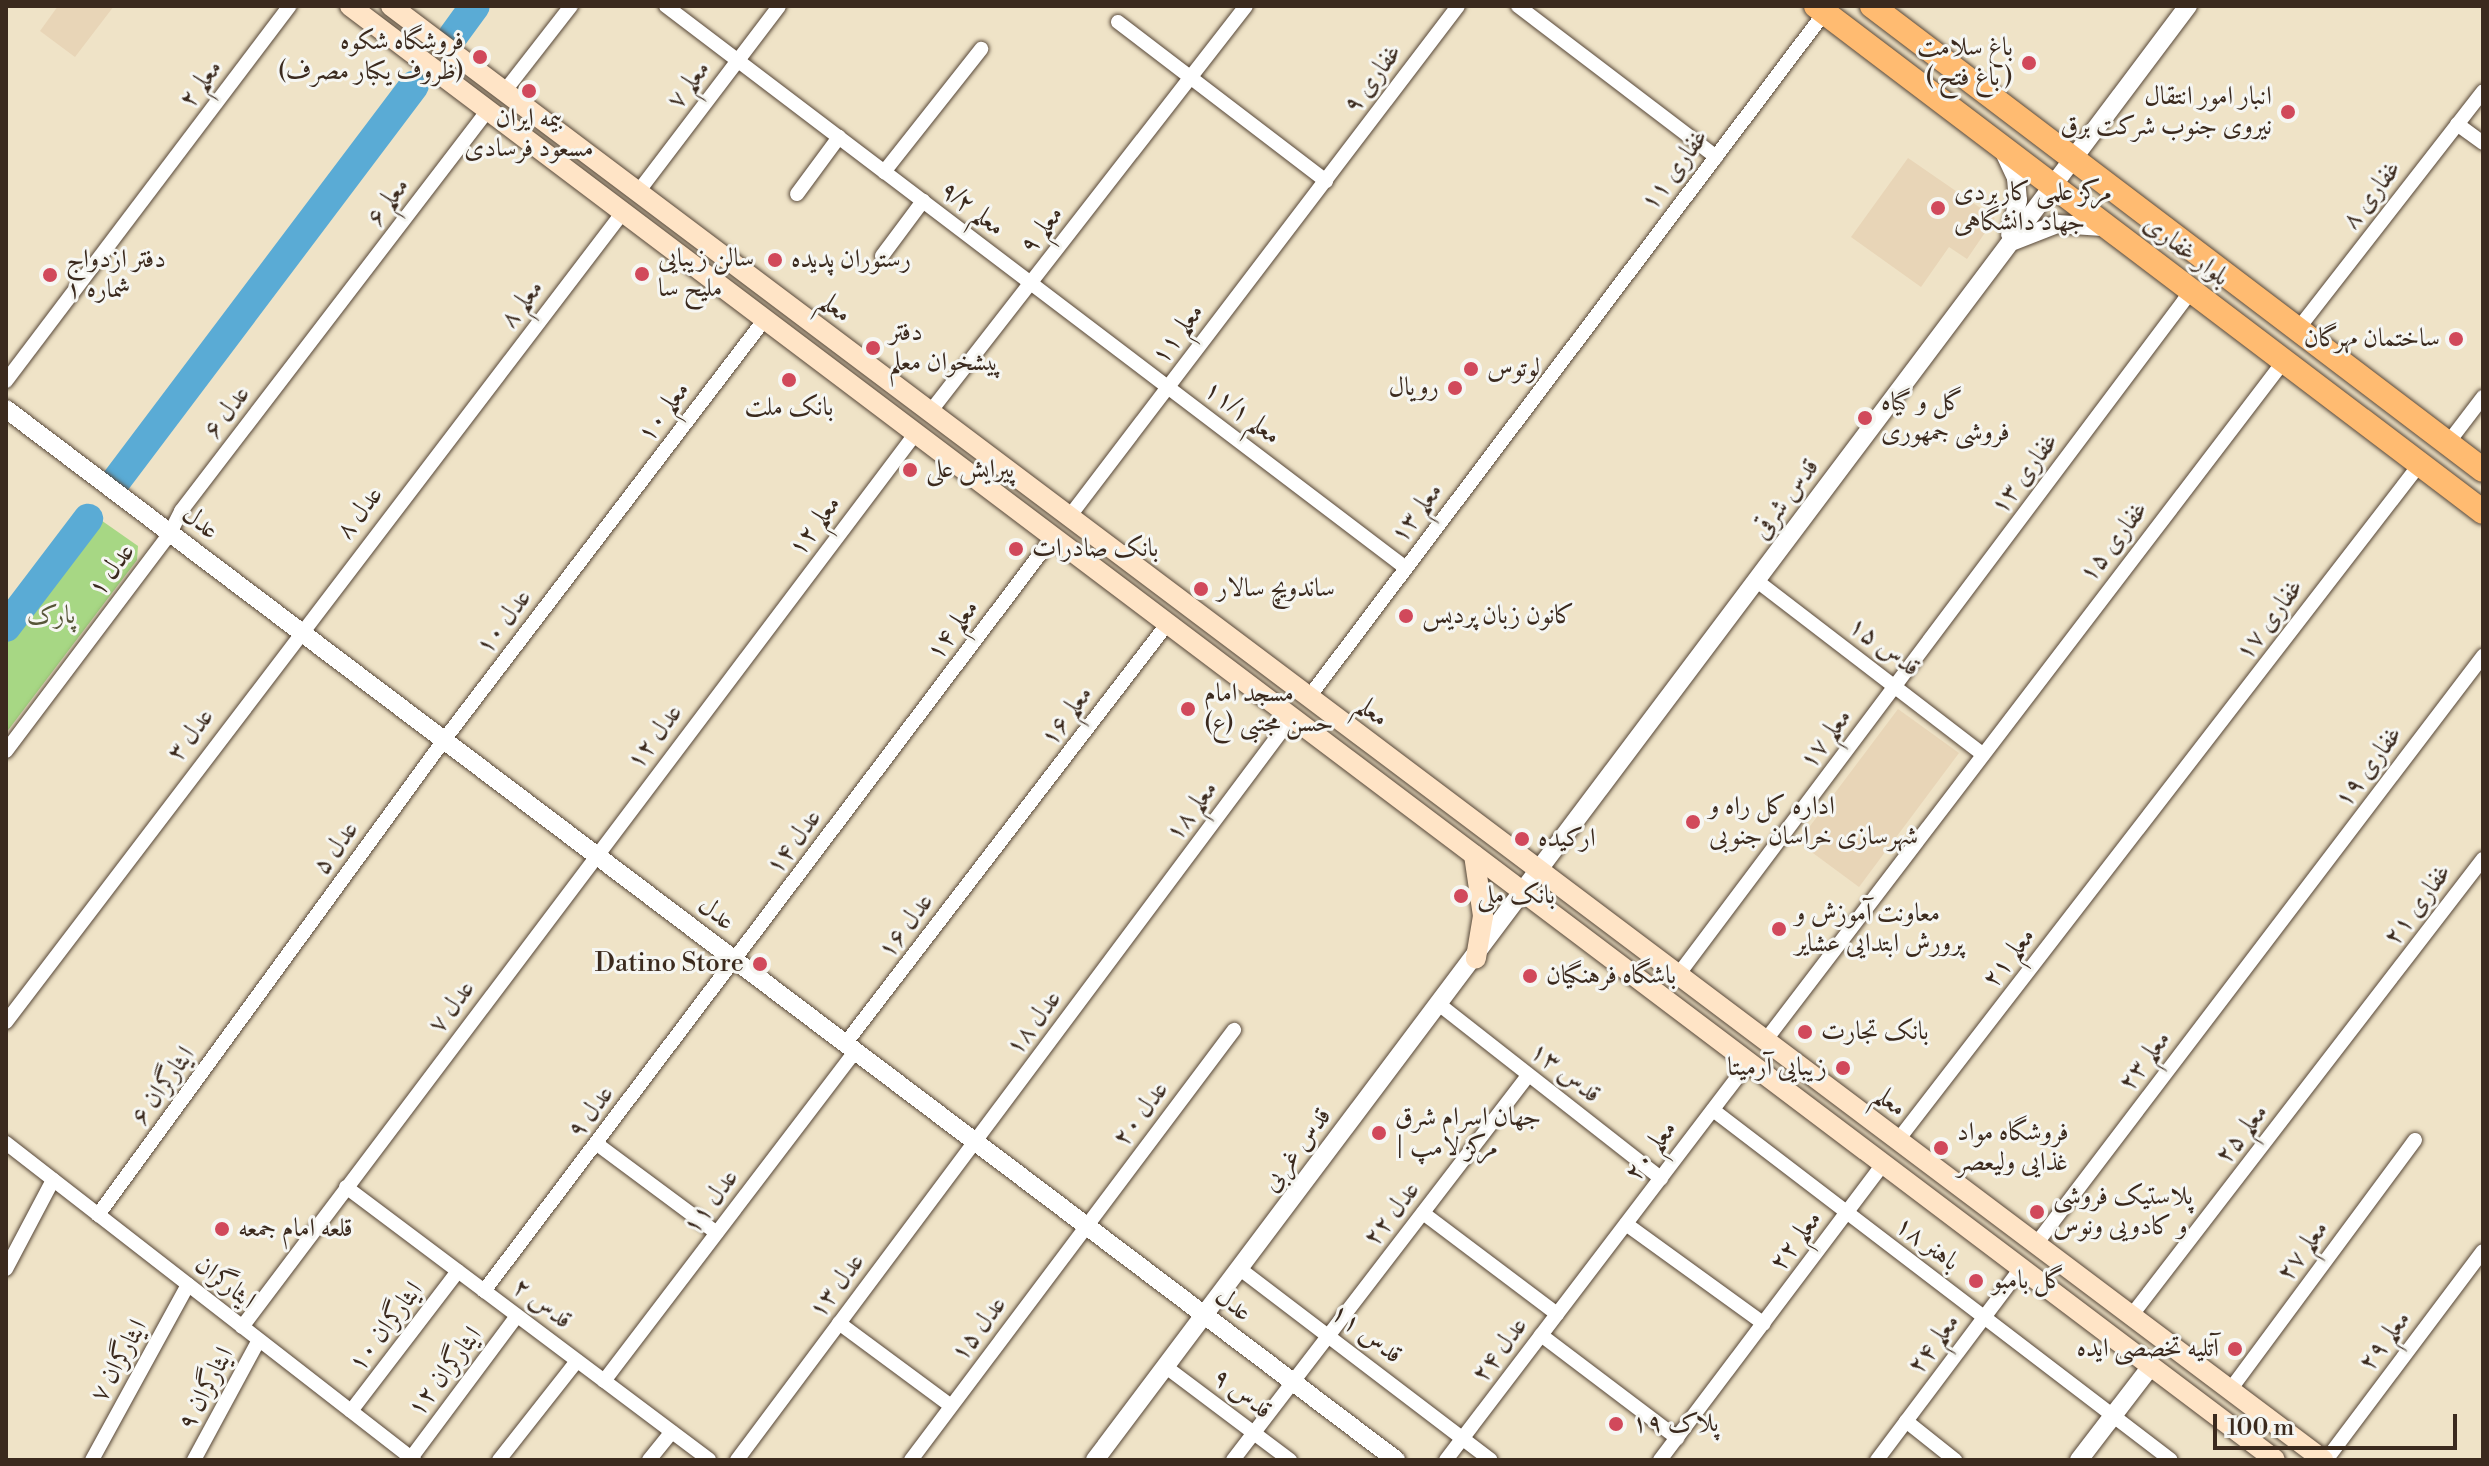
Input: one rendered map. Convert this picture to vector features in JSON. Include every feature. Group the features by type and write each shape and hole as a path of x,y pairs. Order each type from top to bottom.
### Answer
{"main road":[{"name":"معلم","path":"350,6 2275,1460"},
{"name":"معلم","path":"391,6 2324,1460"},
{"name":"بلوار غفاری","path":"1872,6 2483,470"},
{"name":"بلوار غفاری","path":"1821,9 2483,512"},
{"path":"1474,855 1483,916 1476,958"}],"street":[{"name":"معلم ۲","path":"6,381 290,6"},
{"path":"504,92 571,6"},
{"name":"معلم ۹/۲","path":"666,6 1100,335"},
{"name":"معلم ۷","path":"638,192 779,6"},
{"name":"معلم ۹","path":"930,412 1246,6"},
{"name":"غفاری ۹","path":"1326,181 1458,6"},
{"path":"1518,6 1716,157"},
{"name":"قدس شرقی","path":"1541,872 2072,157 2188,6"},
{"name":"غفاری ۱۱","path":"1565,357 1716,157 1821,9"},
{"path":"1118,22 1326,181"},
{"path":"884,172 981,49"},
{"name":"غفاری ۸","path":"2298,329 2483,91"},
{"name":"معلم ۶","path":"326,324 488,110"},
{"path":"2457,124 2483,143"},
{"path":"797,194 839,137"},
{"path":"1994,141 2016,178 2015,223 2003,251"},
{"name":"معلم ۱۱","path":"1069,517 1326,181"},
{"path":"882,256 923,201"},
{"name":"معلم ۸","path":"459,425 623,212"},
{"path":"2003,251 2019,235 2057,224 2098,224 2121,237"},
{"name":"غفاری ۱۳","path":"1896,686 2192,290"},
{"name":"معلم ۱۰","path":"602,533 765,319"},
{"name":"عدل ۶","path":"170,533 181,511 326,324"},
{"name":"معلم ۱۱/۱","path":"1100,335 1406,568"},
{"name":"معلم ۱۳","path":"1309,697 1565,357"},
{"name":"غفاری ۱۵","path":"1765,1041 1981,753 2284,361"},
{"path":"2448,443 2483,397"},
{"name":"عدل","path":"6,409 1396,1460"},
{"name":"عدل ۸","path":"300,631 459,425"},
{"name":"معلم ۱۲","path":"753,647 916,433"},
{"name":"غفاری ۱۷","path":"2158,805 2420,464"},
{"name":"عدل ۱","path":"6,751 170,533"},
{"name":"عدل ۱۰","path":"444,740 602,533"},
{"name":"معلم ۱۴","path":"892,753 1053,537"},
{"name":"قدس ۱۵","path":"1757,581 1981,753"},
{"name":"معلم ۱۶‌","path":"1004,837 1168,623"},
{"name":"عدل ۳","path":"6,1022 300,631"},
{"name":"عدل ۱۲","path":"596,855 753,647"},
{"name":"غفاری ۱۹","path":"2293,907 2483,656"},
{"name":"معلم ۱۷","path":"1678,975 1896,686"},
{"name":"معلم ۱۸","path":"1131,933 1292,717"},
{"name":"عدل ۵","path":"266,985 444,740"},
{"name":"عدل ۱۴","path":"735,960 892,753"},
{"name":"معلم ۲۱","path":"1898,1140 2158,805"},
{"name":"عدل ۱۶","path":"850,1048 1004,837"},
{"name":"عدل ۷","path":"242,1327 596,855"},
{"name":"غفاری ۲۱","path":"2390,981 2483,859"},
{"name":"قدس غربی","path":"1095,1460 1541,872"},
{"name":"معلم ۲۳","path":"2036,1244 2293,907"},
{"name":"عدل ۱۸","path":"975,1142 1131,933"},
{"name":"عدل ۹","path":"484,1291 735,960"},
{"name":"معلم ۲۵","path":"2131,1316 2390,981"},
{"name":"ایثارگران ۶","path":"98,1215 266,985"},
{"name":"قدس ۱۳","path":"1440,1005 1661,1178"},
{"name":"عدل ۲۰","path":"1087,1226 1234,1030"},
{"name":"عدل ۱۱","path":"604,1381 717,1233 850,1048"},
{"name":"معلم ۲۰","path":"1592,1269 1749,1062"},
{"name":"عدل ۲۲","path":"1233,1460 1528,1075"},
{"name":"باهنر ۱۸","path":"1713,1110 2171,1460"},
{"name":"معلم ۲۷","path":"2230,1390 2415,1140"},
{"name":"عدل ۱۳","path":"737,1460 975,1142"},
{"name":"ایثارگران","path":"6,1143 412,1459"},
{"path":"597,1144 717,1233"},
{"name":"معلم ۲۲","path":"1660,1460 1883,1164"},
{"path":"6,1269 53,1180"},
{"name":"قدس ۲","path":"346,1187 709,1460"},
{"path":"1423,1213 1557,1314"},
{"path":"1626,1224 1764,1324"},
{"name":"عدل ۱۵","path":"911,1460 1087,1226"},
{"name":"معلم ۲۹","path":"2324,1460 2483,1251"},
{"name":"معلم ۲۴","path":"1881,1455 2021,1268"},
{"name":"قدس ۱۱","path":"1240,1269 1491,1460"},
{"name":"عدل ۲۴","path":"1446,1460 1592,1269"},
{"name":"ایثارگران ۱۰","path":"351,1411 458,1271"},
{"name":"ایثارگران ۷","path":"92,1460 188,1285"},
{"name":"ایثارگران ۱۲","path":"412,1459 517,1316"},
{"path":"839,1323 951,1406"},
{"path":"1541,1335 1677,1438"},
{"name":"ایثارگران ۹","path":"194,1460 259,1340"},
{"path":"499,1460 577,1361"},
{"path":"2079,1460 2151,1366"},
{"name":"قدس ۹","path":"1166,1367 1290,1460"},
{"path":"1906,1421 1955,1460"},
{"path":"649,1460 672,1432"}],"shaded area":[{"path":"58,6 114,6 75,57 40,31"},
{"path":"1908,158 1995,218 1967,259 1949,247 1921,287 1851,237"},
{"path":"1898,709 1959,753 1859,887 1798,842"}],"green space":[{"name":"پارک","path":"88,511 138,546 137,560 6,733 6,615"}],"waterway":[{"path":"453,36 475,6"},
{"path":"116,481 414,86"},
{"path":"6,627 88,519"}],"place":[{"name":"فروشگاه شکوه (ظروف یکبار مصرف)","path":"480,57"},
{"name":"باغ سلامت ( باغ فتح )","path":"2029,63"},
{"name":"بیمه ایران مسعود فرسادی","path":"529,91"},
{"name":"انبار امور انتقال نیروی جنوب شرکت برق","path":"2288,112"},
{"name":"مرکز علمی کاربردی جهاد دانشگاهی","path":"1938,208"},
{"name":"رستوران پدیده","path":"775,260"},
{"name":"سالن زیبایی ملیح سا","path":"642,274"},
{"name":"دفتر ازدواج شماره ۱","path":"50,275"},
{"name":"ساختمان مهرگان","path":"2456,339"},
{"name":"دفتر پیشخوان معلم","path":"873,348"},
{"name":"لوتوس","path":"1471,369"},
{"name":"بانک ملت","path":"789,380"},
{"name":"رویال","path":"1455,388"},
{"name":"گل و گیاه فروشی جمهوری","path":"1865,418"},
{"name":"پیرایش علی","path":"910,470"},
{"name":"بانک صادرات","path":"1016,549"},
{"name":"ساندویچ سالار","path":"1201,589"},
{"name":"کانون زبان پردیس","path":"1406,616"},
{"name":"مسجد امام حسن مجتبی (ع)","path":"1188,709"},
{"name":"اداره کل راه و شهرسازی خراسان جنوبی","path":"1693,822"},
{"name":"ارکیده","path":"1522,839"},
{"name":"بانک ملی","path":"1461,896"},
{"name":"معاونت آموزش و پرورش ابتدایی عشایر","path":"1779,929"},
{"name":"Datino Store","path":"760,964"},
{"name":"باشگاه فرهنگیان","path":"1530,976"},
{"name":"بانک تجارت","path":"1805,1032"},
{"name":"زیبایی آرمیتا","path":"1843,1068"},
{"name":"جهان اسرام شرق | مرکز لامپ","path":"1379,1133"},
{"name":"فروشگاه مواد غذایی ولیعصر","path":"1941,1148"},
{"name":"پلاستیک فروشی و کادویی ونوس","path":"2037,1212"},
{"name":"قلعه امام جمعه","path":"222,1229"},
{"name":"گل بامبو","path":"1976,1281"},
{"name":"آتلیه تخصصی ایده","path":"2235,1349"},
{"name":"پلاک ۱۹","path":"1616,1424"}]}
